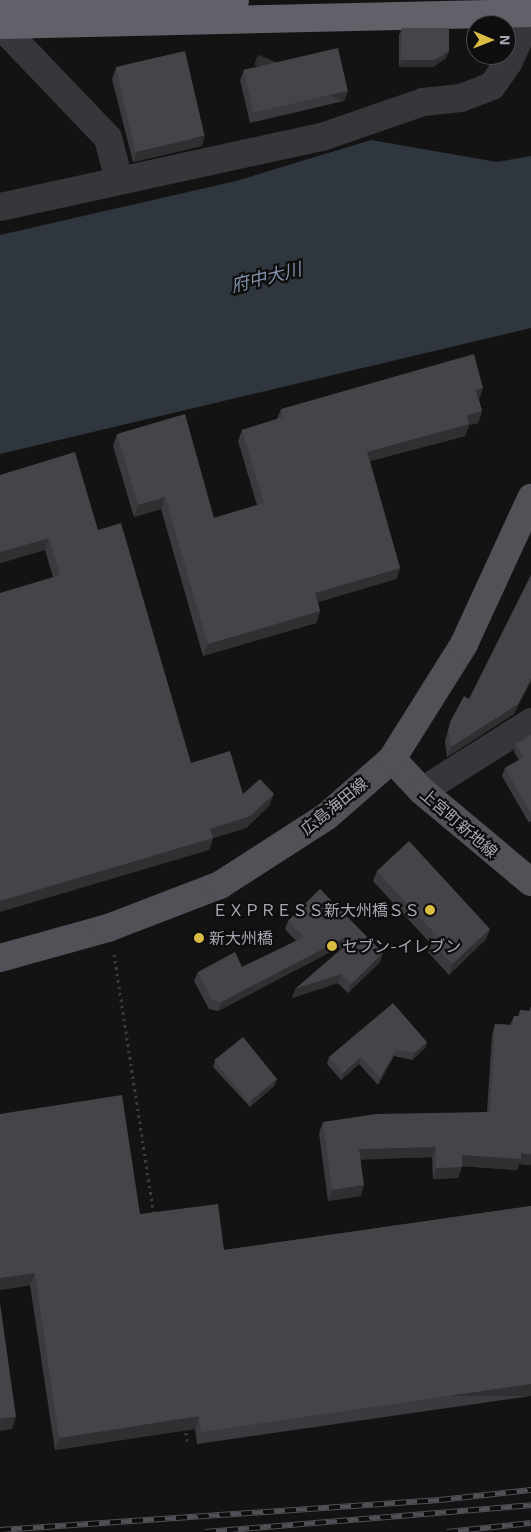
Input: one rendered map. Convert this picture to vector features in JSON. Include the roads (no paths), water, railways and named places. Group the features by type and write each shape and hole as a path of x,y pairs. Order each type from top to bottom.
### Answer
{"highway":[{"path":"0,3 235,0"},
{"path":"0,25 417,18 531,13"}],"main road":[{"name":"広島海田線","path":"0,958 108,928 220,885 327,816 392,759 464,644 529,508"},
{"name":"上宮町新地線","path":"392,759 422,791 531,882"}],"street":[{"path":"0,207 322,138 424,102 461,98 492,86 508,63 531,13"},
{"path":"0,25 108,138 119,180"},
{"path":"422,791 531,722"}],"water":[{"name":"府中大川","path":"371,140 497,162 531,156 531,328 0,454 0,235 236,181"}],"railway":[{"path":"0,1530 440,1500 531,1490"},
{"path":"205,1532 531,1505"},
{"path":"447,1532 531,1523"}],"place":[{"name":"ＥＸＰＲＥＳＳ新大州橋ＳＳ","path":"430,910"},
{"name":"新大州橋","path":"199,938"},
{"name":"セブン-イレブン","path":"332,946"}]}
